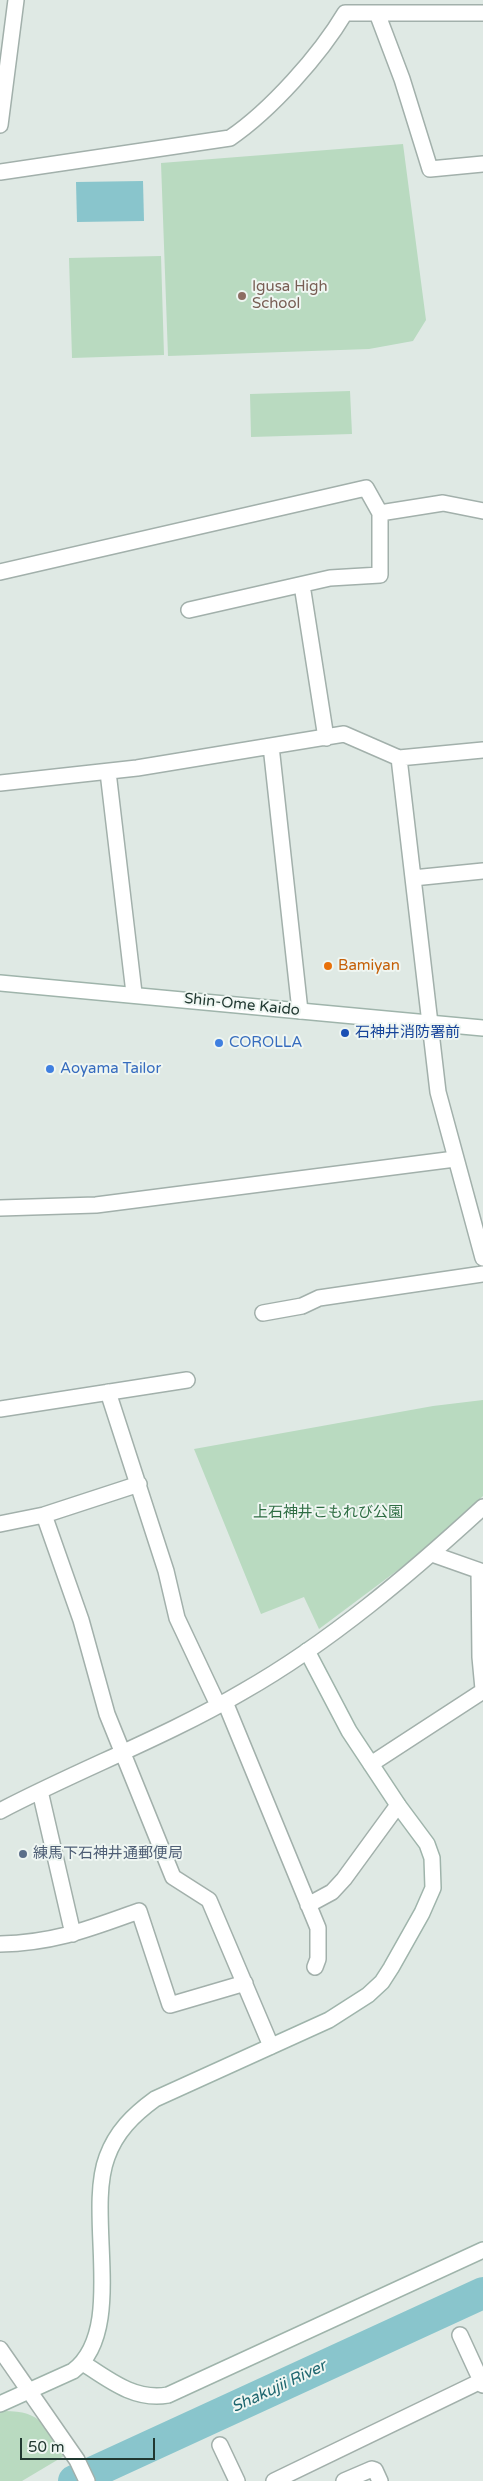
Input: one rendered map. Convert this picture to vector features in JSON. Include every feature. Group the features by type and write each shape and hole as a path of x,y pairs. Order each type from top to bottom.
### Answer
{"street":[{"path":"0,125 16,0"},
{"path":"0,172 230,138 244,129 329,40 343,6 377,13 483,13"},
{"path":"377,13 402,79 430,169 483,164"},
{"path":"0,572 366,488 380,513 380,575 330,578 189,610"},
{"path":"380,513 443,503 483,511"},
{"path":"302,585 326,738"},
{"path":"0,783 108,772 344,734 399,758 483,750"},
{"path":"271,746 300,1011"},
{"path":"399,758 414,878 428,1022 438,1092 454,1159 478,1223 483,1258"},
{"path":"108,772 134,994"},
{"path":"414,878 483,871"},
{"name":"Shin-Ome Kaido","path":"0,982 483,1028"},
{"path":"0,1208 96,1205 454,1159"},
{"path":"263,1313 302,1306 319,1298 483,1274"},
{"path":"0,1409 187,1380"},
{"path":"108,1392 166,1571 177,1618 222,1703 318,1928 318,1959 315,1967"},
{"path":"0,1524 44,1515 139,1484"},
{"path":"0,1811 222,1703 307,1652 432,1554 483,1507"},
{"path":"44,1515 81,1620 106,1714 173,1877 209,1900 271,2046"},
{"path":"371,1764 483,1690 480,1658 481,1572 432,1554"},
{"path":"0,2404 61,2376 83,2363 92,2348 102,2302 101,2180 107,2157 117,2136 133,2116 155,2100 329,2020 368,1995 382,1982 391,1968 422,1913 433,1888 432,1858 427,1844 398,1805 350,1731 307,1652"},
{"path":"40,1791 72,1934"},
{"path":"308,1905 332,1892 344,1879 398,1805"},
{"path":"0,1944 33,1943 72,1934 139,1911 170,2005 245,1983"},
{"path":"83,2363 113,2383 132,2392 144,2396 168,2395 483,2250"},
{"path":"274,2481 481,2377 460,2335"},
{"path":"0,2349 78,2460 87,2481"},
{"path":"220,2445 237,2481"},
{"path":"344,2481 372,2469 375,2470 380,2481"}],"green space":[{"path":"403,144 426,320 413,341 369,349 168,356 161,163"},
{"path":"161,256 164,355 72,358 69,258"},
{"path":"350,391 352,434 251,437 250,394"},
{"name":"上石神井こもれび公園","path":"483,1400 483,1496 430,1546 319,1629 304,1597 261,1614 194,1449 433,1406"},
{"path":"4,2411 35,2417 47,2429 64,2456 22,2481 0,2481 0,2412"}],"water":[{"path":"143,181 144,221 77,222 76,182"}],"waterway":[{"name":"Shakujii River","path":"74,2481 483,2293"}],"place":[{"name":"Igusa High School","path":"242,296"},
{"name":"Bamiyan","path":"328,966"},
{"name":"石神井消防署前","path":"345,1033"},
{"name":"COROLLA","path":"219,1043"},
{"name":"Aoyama Tailor","path":"50,1069"},
{"name":"練馬下石神井通郵便局","path":"23,1854"}]}
